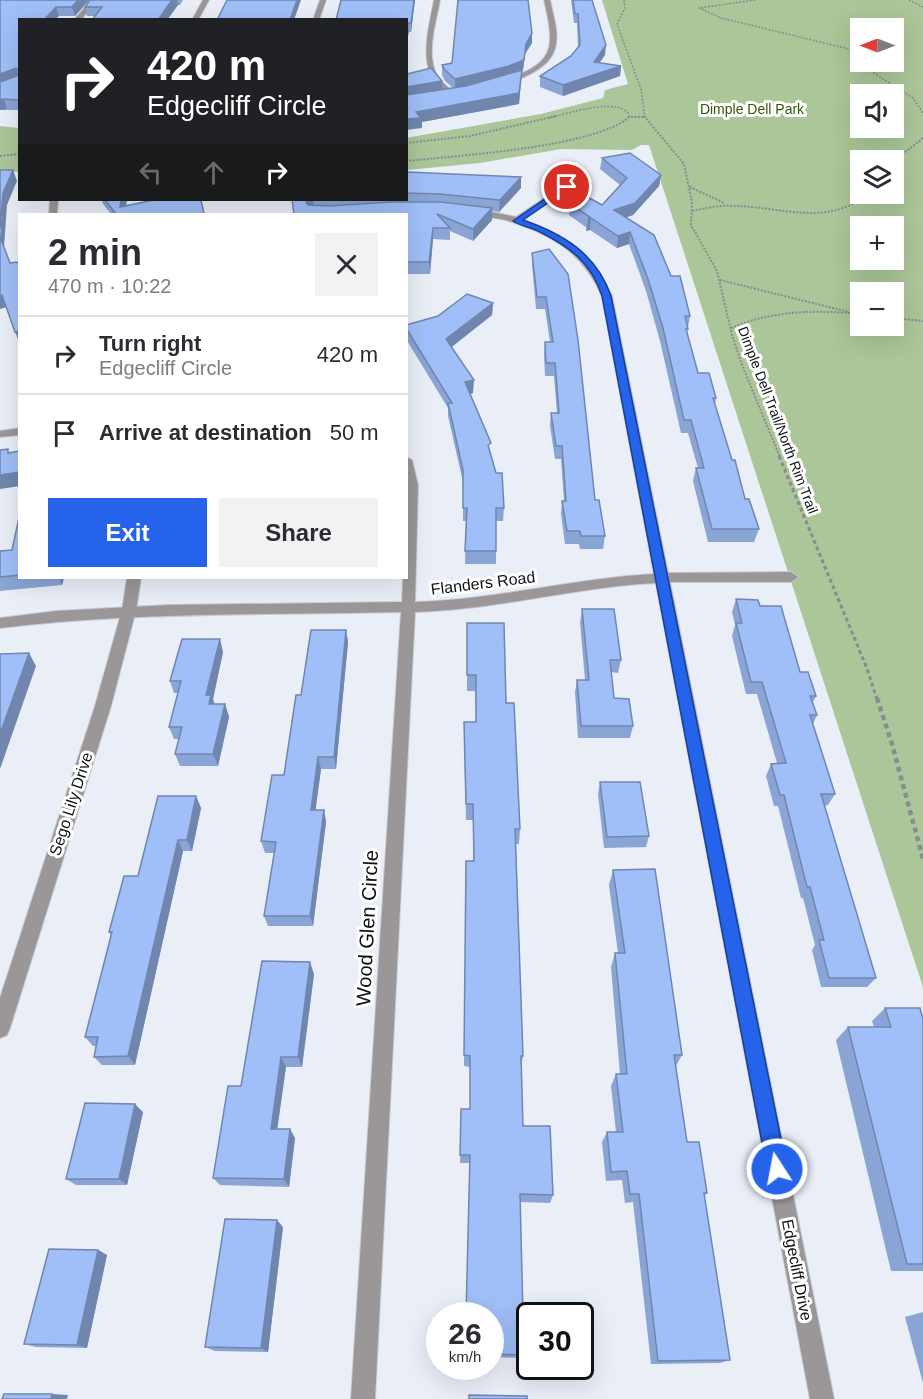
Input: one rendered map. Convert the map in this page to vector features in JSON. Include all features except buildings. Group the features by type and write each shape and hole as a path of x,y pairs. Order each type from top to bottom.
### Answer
{"street":[{"path":"79,18 94,0"},
{"path":"196,18 207,0"},
{"path":"317,18 323,0"},
{"path":"437,0 429,66 435,81 452,94"},
{"path":"499,83 537,67 548,58 553,49 554,40 547,0"},
{"path":"440,96 461,92"},
{"path":"516,221 567,187"},
{"name":"Edgecliff Drive","path":"459,209 516,221 561,239 592,265 607,296 822,1399"},
{"path":"0,434 18,431"},
{"name":"Wood Glen Circle","path":"363,1399 408,607 412,496 408,472"},
{"name":"Flanders Road","path":"0,623 65,614 129,610 461,605 501,600 578,585 662,578 790,577"},
{"name":"Sego Lily Drive","path":"0,1028 103,706 129,610 134,579"}],"path":[{"path":"408,161 582,139 614,129 631,117 645,117 641,89 617,24 625,8 624,0"},
{"path":"755,0 699,8 721,18 850,50"},
{"path":"909,0 923,7"},
{"path":"872,72 893,82 914,99 923,113"},
{"path":"408,143 470,136 597,107 618,107 624,109 631,117"},
{"name":"Dimple Dell Trail/North Rim Trail","path":"645,117 682,160 690,187 693,211 691,225 720,280 742,365 866,666 892,744 923,859"},
{"path":"904,153 923,138"},
{"path":"0,156 18,154"},
{"path":"690,187 731,205"},
{"path":"693,211 706,206 731,205 826,212 852,204"},
{"path":"720,280 850,312"},
{"path":"731,328 742,322 768,315 850,313"},
{"path":"904,319 923,321"}],"green space":[{"name":"Dimple Dell Park","path":"602,0 923,0 923,987 649,145 641,145 632,150 561,149 480,163 408,170 408,138 541,114 603,98 605,90 628,84"},
{"path":"0,126 18,128 18,172 0,171"}],"route":[{"path":"567,187 516,221 561,239 578,251 592,265 607,296 777,1169"}]}
